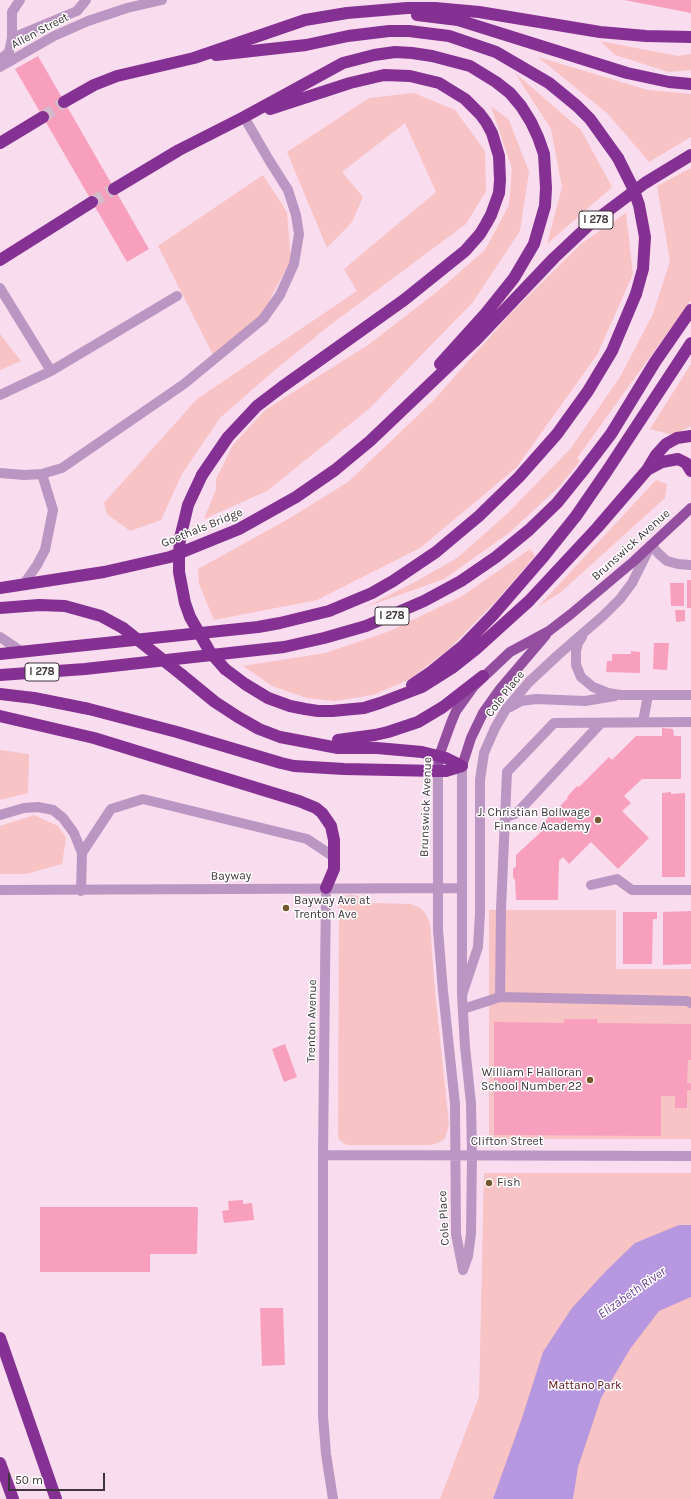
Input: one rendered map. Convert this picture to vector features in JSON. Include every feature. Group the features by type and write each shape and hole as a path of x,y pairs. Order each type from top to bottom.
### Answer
{"highway":[{"path":"64,102 105,79 194,58 305,20 372,11 407,8 460,10 600,32 646,36 691,37"},
{"path":"372,11 424,15 458,20 627,73 669,82 691,84"},
{"path":"0,654 258,627 329,611 372,593 393,581 436,552 479,516 519,477 557,434 588,391 612,351 636,294 643,269 645,237 637,199 626,173 618,158 590,120 577,106 549,83 514,61 496,52 449,36 409,30 348,36 306,45 194,58"},
{"path":"114,189 185,147 244,117 342,63 374,55 395,52 412,53 432,56 470,66 496,82 510,93 521,106 531,122 544,154 546,182 545,206 534,244 514,278 503,292 386,425"},
{"path":"244,117 350,83 384,75 410,76 426,79 439,83 465,98 480,114 489,128 496,144 499,156 500,180 499,193 491,215 480,234 465,251 404,300 282,387 258,406 228,437 202,475 188,505 179,556 179,572 185,603 190,617 210,652 226,669 245,684 268,698 305,709 332,711 364,708 422,687 464,659 529,601 597,528 646,470 656,454 666,444 677,438 691,436"},
{"path":"0,143 43,116"},
{"name":"I 278","path":"386,425 475,341 575,237 626,196 663,171 691,155"},
{"path":"0,260 92,202"},
{"name":"I 278","path":"0,675 84,669 284,647 324,638 366,626 424,601 461,581 496,557 529,530 557,503 611,434 655,362 691,310"},
{"path":"392,699 431,672 463,646 498,609 544,556 576,516 616,459 691,343"},
{"name":"Goethals Bridge","path":"0,588 128,568 170,557 218,538 259,519 317,483 353,455 386,425"},
{"path":"646,470 662,462 678,459 686,463 691,471"},
{"path":"0,608 39,605 65,606 101,616 123,628 227,710 259,730 306,743 338,748 408,750 440,756 462,766"},
{"path":"306,743 358,739 403,727 432,714 483,676"},
{"path":"0,694 34,698 89,708 294,766 344,770 446,771 462,766"},
{"path":"0,716 94,738 303,802 316,808 322,813 331,826 334,840 334,869 326,888"},
{"path":"0,1338 56,1499"},
{"path":"0,1463 13,1499"}],"main road":[{"name":"Brunswick Avenue","path":"438,771 445,738 456,711 464,697 483,676 510,652 549,631 590,598 691,508"},
{"name":"Brunswick Avenue","path":"462,766 471,738 483,712 500,689 549,631"}],"street":[{"path":"0,60 9,52 12,38 12,12 20,0"},
{"path":"12,38 77,11 86,0"},
{"name":"Allen Street","path":"0,67 54,36 88,21 127,8 162,0"},
{"path":"0,473 24,475 42,474 62,468 184,384 263,318 280,295 294,264 298,234 296,215 288,190 244,117"},
{"path":"0,288 51,371"},
{"path":"0,395 51,371 176,296"},
{"path":"23,585 37,565 45,550 53,510 42,474"},
{"path":"651,545 667,561 691,565"},
{"name":"Cole Place","path":"462,995 476,955 479,934 479,790 480,771 487,745 506,709 538,673 614,606 626,592 637,574 651,545"},
{"path":"589,628 578,643 576,650 576,665 578,671 587,683 593,687 608,693 621,695 691,695"},
{"path":"0,637 22,652"},
{"path":"506,709 521,701 528,700 585,701 621,695"},
{"path":"643,722 648,695"},
{"path":"500,996 501,909 507,772 554,723 691,722"},
{"path":"506,817 517,813 601,723"},
{"name":"Brunswick Avenue","path":"462,766 462,888"},
{"name":"Brunswick Avenue","path":"437,888 438,771"},
{"path":"82,853 111,809 143,798 307,839 334,857"},
{"path":"0,815 24,808 38,807 53,810 63,818 74,834 82,853 81,891"},
{"path":"591,886 617,879 632,890 691,890"},
{"name":"Trenton Avenue","path":"326,888 323,1155 323,1416 327,1461 333,1499"},
{"name":"Cole Place","path":"437,888 441,970 455,1104 456,1234 463,1270 468,1256 471,1234 472,1155 471,1111 462,995 462,888"},
{"name":"Bayway","path":"0,890 81,891 462,888"},
{"path":"463,1009 500,996 687,1001 691,1003"},
{"name":"Clifton Street","path":"323,1155 691,1156"}],"green space":[{"path":"600,41 678,56 691,54 691,70 669,72 615,55"},
{"path":"538,57 648,90 691,94 691,137 649,162 608,114"},
{"path":"515,73 581,130 612,187 547,244 562,187 551,129"},
{"path":"414,93 455,110 485,151 486,191 466,224 330,325 269,375 220,418 182,474 161,520 130,531 107,514 104,503 197,399 357,291 344,269 436,192 405,123 342,172 363,197 352,222 327,248 287,152 369,98"},
{"path":"491,106 509,120 529,172 520,231 473,302 370,408 267,491 204,519 216,489 216,479 233,445 265,410 368,345 438,291 485,250 509,205 512,169"},
{"path":"691,168 691,300 577,458 580,461 561,485 509,533 444,579 363,608 413,583 457,558 508,513 571,448 620,377 653,314 670,261 657,186"},
{"path":"263,175 287,212 291,260 261,316 213,355 158,246"},
{"path":"626,213 633,274 597,355 516,468 420,548 317,600 214,620 199,584 198,569 290,518 348,482 433,401 511,313 582,243"},
{"path":"0,334 21,361 0,370"},
{"path":"691,364 691,426 673,435 650,429"},
{"path":"656,480 667,484 665,498 561,592 538,607"},
{"path":"530,549 535,556 495,602 449,649 410,679 373,695 335,701 307,698 272,686 243,666 325,653 390,631 462,596"},
{"path":"0,750 29,754 28,793 0,800"},
{"path":"34,815 58,826 66,838 62,864 26,874 0,874 0,826"},
{"path":"354,895 373,903 411,904 420,908 426,914 430,924 435,991 449,1124 445,1139 438,1143 430,1145 347,1145 339,1140 339,908 342,897"},
{"path":"489,910 616,910 616,969 691,969 691,1139 489,1139"},
{"name":"Mattano Park","path":"484,1173 691,1173 691,1499 440,1499 479,1397"}],"water":[{"name":"Elizabeth River","path":"679,1225 691,1225 691,1297 659,1311 630,1349 601,1398 578,1467 573,1499 493,1499 521,1421 543,1352 572,1308 606,1271 635,1243"}],"building":[{"path":"624,0 691,0 691,13"},
{"path":"38,56 149,249 127,262 15,69"},
{"path":"687,580 691,580 691,608 687,608"},
{"path":"670,583 684,583 684,606 671,606"},
{"path":"675,610 685,610 685,621 676,622"},
{"path":"654,643 669,643 667,670 653,669"},
{"path":"631,651 640,652 640,673 606,672 607,661 612,661 612,654 631,654"},
{"path":"662,728 673,729 674,736 681,736 681,779 642,779 624,796 631,803 622,811 649,838 618,869 591,842 569,864 563,857 559,861 558,900 516,900 513,869 516,866 516,855 541,832 538,828 568,798 567,797 577,786 579,787 609,757 612,760 636,736 662,736"},
{"path":"671,792 671,794 685,793 685,877 662,877 662,793"},
{"path":"691,911 691,964 663,965 663,912"},
{"path":"623,912 657,912 657,919 653,919 652,964 623,964"},
{"name":"William F Halloran School Number 22","path":"564,1019 597,1019 597,1023 691,1024 691,1060 688,1060 687,1083 691,1083 691,1090 687,1090 687,1108 675,1108 675,1096 661,1096 661,1136 494,1135 494,1022 564,1023"},
{"path":"285,1044 297,1077 284,1082 272,1049"},
{"path":"243,1200 243,1204 252,1203 254,1220 224,1223 222,1211 229,1210 228,1201"},
{"path":"40,1207 198,1207 197,1254 150,1254 150,1272 40,1272"},
{"path":"260,1308 283,1308 285,1365 262,1366"}],"tunnel":[{"path":"43,117 64,102"},
{"path":"92,202 114,189"}],"place":[{"name":"J. Christian Bollwage Finance Academy","path":"598,820"},
{"name":"Bayway Ave at Trenton Ave","path":"286,908"},
{"name":"William F Halloran School Number 22","path":"590,1080"},
{"name":"Fish","path":"489,1183"}]}
